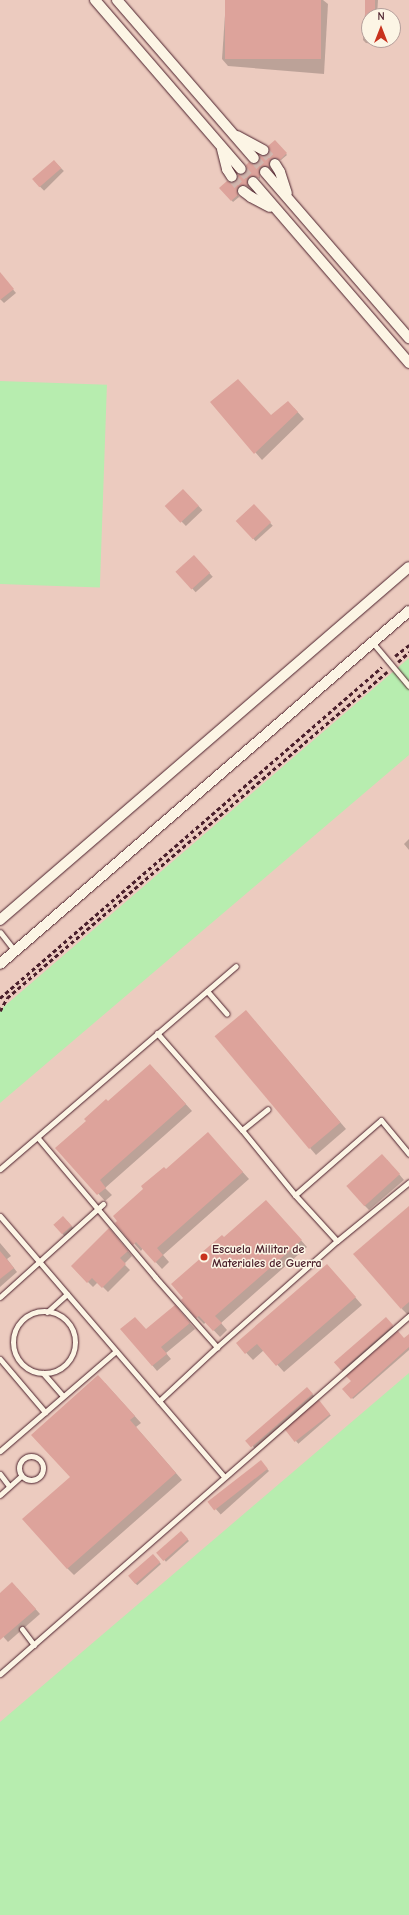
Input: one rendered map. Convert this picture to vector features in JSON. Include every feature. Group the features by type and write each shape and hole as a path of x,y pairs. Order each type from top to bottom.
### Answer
{"street":[{"path":"95,0 241,169"},
{"path":"117,0 254,158"},
{"path":"232,133 263,150"},
{"path":"220,144 232,177"},
{"path":"275,164 280,172 291,202"},
{"path":"265,172 409,338"},
{"path":"253,182 409,363"},
{"path":"243,191 279,212"},
{"path":"0,920 409,567"},
{"path":"0,964 409,611"}],"lane":[{"path":"373,642 409,686"},
{"path":"0,932 15,951"},
{"path":"0,1169 38,1138 157,1033 236,966"},
{"path":"207,991 227,1014"},
{"path":"157,1033 242,1130 295,1195 337,1241"},
{"path":"242,1130 268,1109"},
{"path":"295,1195 381,1120 409,1154"},
{"path":"38,1138 216,1347"},
{"path":"159,1401 216,1347 337,1241 409,1182"},
{"path":"0,1297 103,1204"},
{"path":"0,1216 224,1476"},
{"path":"47,1312 67,1294"},
{"path":"47,1312 58,1315 66,1320 74,1337 74,1346 72,1355 66,1363 59,1369 43,1373 30,1370 22,1364 16,1356 13,1347 13,1337 16,1328 22,1320 30,1314 47,1312"},
{"path":"0,1674 224,1476 409,1316"},
{"path":"0,1451 116,1351"},
{"path":"0,1359 45,1412"},
{"path":"43,1373 63,1396"},
{"path":"27,1456 37,1457 42,1464 41,1475 34,1480 24,1479 21,1476 19,1462 27,1456"},
{"path":"0,1474 9,1486"},
{"path":"0,1494 21,1476"},
{"path":"22,1629 34,1645"}],"path":[{"path":"0,998 409,645"},
{"path":"0,1011 7,998 409,652"}],"shaded area":[{"path":"0,0 409,0 409,1915 0,1915"}],"green space":[{"path":"0,381 107,385 100,588 0,584"},
{"path":"409,658 409,755 0,1103 0,1010"},
{"path":"409,1373 409,1915 0,1915 0,1722"}],"building":[{"path":"225,0 321,0 321,59 225,59"},
{"path":"365,0 375,0 375,8 365,8"},
{"path":"275,140 287,153 280,160 275,158 271,159 269,167 261,167 259,170 260,176 258,178 255,176 249,177 247,180 248,186 243,185 238,187 238,195 231,201 219,188 227,181 232,183 236,182 238,175 243,175 247,171 246,165 249,162 252,164 258,163 260,156 267,155 269,150 268,146"},
{"path":"54,160 61,168 39,187 32,179"},
{"path":"0,272 14,289 0,300"},
{"path":"238,379 271,415 288,401 298,412 254,454 210,402"},
{"path":"183,489 199,506 180,523 165,506"},
{"path":"254,504 271,522 253,539 236,521"},
{"path":"194,555 210,573 191,590 175,572"},
{"path":"246,1010 340,1123 309,1149 215,1036"},
{"path":"150,1064 186,1104 100,1180 106,1188 97,1195 55,1148 86,1121 84,1119 106,1099 108,1101"},
{"path":"208,1132 243,1172 157,1248 163,1255 155,1263 136,1242 133,1245 115,1223 117,1221 113,1216 143,1189 141,1186 164,1167 166,1169"},
{"path":"382,1154 400,1174 364,1206 346,1186"},
{"path":"266,1200 302,1240 215,1316 222,1323 213,1331 199,1316 196,1318 181,1300 183,1298 171,1284 202,1257 200,1254 222,1235 224,1237"},
{"path":"409,1206 409,1302 401,1309 353,1254"},
{"path":"63,1216 72,1226 62,1234 53,1225"},
{"path":"109,1228 128,1251 120,1258 126,1264 102,1288 92,1278 87,1283 71,1266"},
{"path":"0,1251 14,1268 0,1279"},
{"path":"327,1264 356,1297 276,1366 257,1344 245,1354 236,1343"},
{"path":"175,1305 190,1323 161,1347 167,1354 152,1366 120,1329 135,1317 146,1329"},
{"path":"386,1317 393,1325 341,1371 334,1362"},
{"path":"398,1331 404,1338 409,1334 409,1347 351,1399 342,1389 351,1381 346,1376"},
{"path":"98,1375 135,1416 130,1420 176,1473 67,1569 22,1519 70,1477 31,1435"},
{"path":"307,1387 313,1394 251,1448 245,1441"},
{"path":"319,1400 330,1414 295,1442 284,1428"},
{"path":"261,1460 268,1469 214,1511 207,1502"},
{"path":"181,1531 188,1539 163,1561 156,1553"},
{"path":"153,1554 160,1562 135,1584 128,1576"},
{"path":"12,1582 36,1609 0,1640 0,1593"}],"tunnel":[{"path":"263,150 275,164"},
{"path":"254,158 265,172"},
{"path":"241,169 253,182"},
{"path":"232,177 243,191"}],"place":[{"name":"Escuela Militar de Materiales de Guerra","path":"204,1257"}]}
